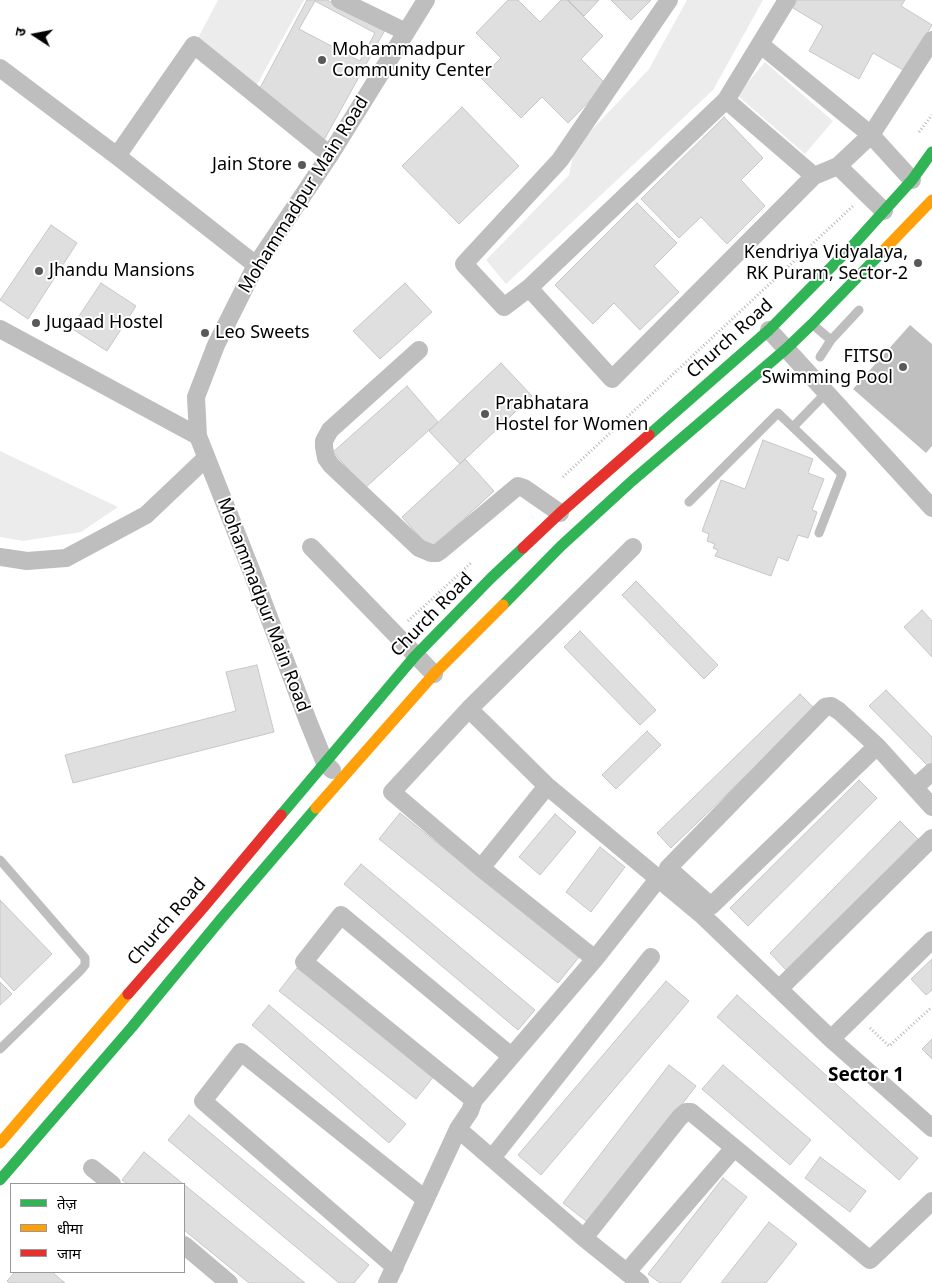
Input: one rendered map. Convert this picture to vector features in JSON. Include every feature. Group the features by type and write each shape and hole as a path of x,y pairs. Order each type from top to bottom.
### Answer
{"street":[{"path":"340,0 406,32"},
{"name":"Mohammadpur Main Road","path":"341,779 326,763 308,721 253,575 206,458 198,436 196,397 216,345 256,265 330,155 426,0"},
{"path":"669,0 560,160 464,264 504,307 529,288 726,100 787,0"},
{"path":"529,288 612,380 814,176 838,166 870,135 932,40"},
{"path":"117,156 194,45 330,155"},
{"path":"761,45 870,135 912,180"},
{"path":"0,68 117,156 256,265"},
{"path":"726,100 814,176"},
{"name":"Church Road","path":"0,1143 203,908 415,656 491,578 560,513 769,330 856,242 912,180 932,152"},
{"path":"838,166 884,211"},
{"path":"0,1180 341,779 434,674 561,546 632,481 786,349 932,200"},
{"path":"0,329 198,436"},
{"path":"769,330 932,508"},
{"path":"419,350 330,430 324,441 324,447 326,458 331,465 420,548 430,553 440,551 518,486 524,488 560,513"},
{"path":"0,557 27,561 66,558 146,515 206,458"},
{"path":"311,547 434,674"},
{"path":"595,959 482,868 392,792 469,709 633,547"},
{"path":"388,1283 425,1199 474,1100 595,959 669,882 668,868 825,707 831,706 839,711 877,746 932,807"},
{"path":"469,709 547,786 669,882 831,1039 931,1124"},
{"path":"669,882 711,906 877,746"},
{"path":"914,787 932,772"},
{"path":"482,868 547,786"},
{"path":"779,989 932,838"},
{"path":"474,1100 304,962 341,915 511,1056"},
{"path":"831,1039 932,940"},
{"path":"492,1158 651,957"},
{"path":"395,1267 202,1101 241,1052 425,1199"},
{"path":"584,1238 686,1112 691,1112 870,1260 932,1201"},
{"path":"458,1129 584,1238 634,1278 734,1148"},
{"path":"92,1168 111,1183"},
{"path":"185,1246 229,1283"}],"lane":[{"path":"820,357 831,340 859,310"},
{"path":"812,324 831,340"},
{"path":"793,427 826,393"},
{"path":"689,502 778,413 842,474 819,533"},
{"path":"0,860 86,960 81,970 0,1049"}],"path":[{"path":"540,499 866,194"},
{"path":"394,634 474,560"},
{"path":"856,1014 889,1046 932,1007"}],"shaded area":[{"path":"218,0 304,0 255,88 196,42"},
{"path":"687,0 763,0 713,90 506,284 486,260 569,175 575,148 649,69"},
{"path":"765,62 833,121 805,154 737,95"},
{"name":"FITSO Swimming Pool","path":"910,325 932,344 932,446 926,453 853,389"},
{"path":"0,451 118,507 81,532 23,541 0,537"}],"building":[{"name":"Mohammadpur Community Center","path":"307,0 327,0 385,30 324,140 259,90"},
{"path":"508,0 518,0 540,22 561,0 567,0 603,36 581,59 606,84 568,123 542,97 521,118 481,78 501,58 476,33"},
{"path":"568,0 599,0 584,16"},
{"path":"611,0 651,0 631,20"},
{"path":"797,0 905,0 901,6 932,25 905,71 873,53 859,79 809,51 823,26 793,8"},
{"path":"315,1 375,33 360,61 299,29"},
{"path":"462,107 519,166 459,224 402,166"},
{"path":"724,117 763,158 741,180 765,206 727,244 701,217 679,238 641,199"},
{"path":"637,203 677,243 654,266 679,292 640,330 614,303 593,324 555,285"},
{"name":"Jhandu Mansions","path":"51,225 77,243 28,319 0,300"},
{"path":"101,283 136,306 107,351 71,328"},
{"path":"405,283 432,312 380,359 353,331"},
{"path":"501,363 532,396 460,464 429,431"},
{"path":"407,386 438,422 365,488 333,452"},
{"path":"763,440 813,459 808,473 824,479 812,510 817,512 808,538 798,535 788,561 778,557 771,576 715,556 718,550 713,548 715,544 707,541 709,534 702,531 721,480 745,489"},
{"path":"465,459 494,491 431,549 402,517"},
{"path":"636,581 718,665 704,679 622,595"},
{"path":"922,610 932,621 932,657 904,627"},
{"path":"580,631 656,710 640,725 564,647"},
{"path":"257,665 274,732 73,783 65,755 236,711 226,672"},
{"path":"886,690 932,737 932,766 930,768 869,706"},
{"path":"800,694 815,709 671,848 657,833"},
{"path":"647,731 661,745 616,789 602,775"},
{"path":"859,780 877,798 748,926 730,908"},
{"path":"400,813 579,957 558,983 379,839"},
{"path":"555,814 576,832 540,875 519,857"},
{"path":"900,821 918,839 787,971 770,953"},
{"path":"600,847 625,867 591,912 566,892"},
{"path":"361,864 535,1010 518,1030 344,884"},
{"path":"0,900 52,954 14,991 0,976"},
{"path":"932,959 932,990 926,995 911,979"},
{"path":"297,968 434,1076 416,1099 279,991"},
{"path":"666,981 689,1001 541,1175 518,1155"},
{"path":"0,982 12,994 0,1005"},
{"path":"737,995 918,1158 899,1180 717,1017"},
{"path":"269,1005 406,1124 389,1143 252,1025"},
{"path":"932,1039 932,1059 922,1049"},
{"path":"669,1065 696,1086 590,1224 563,1203"},
{"path":"723,1065 811,1140 790,1165 702,1089"},
{"path":"189,1115 369,1265 354,1283 339,1283 168,1140"},
{"path":"144,1152 182,1183 126,1183 122,1180"},
{"path":"820,1157 866,1191 850,1212 805,1178"},
{"path":"723,1178 747,1197 680,1283 660,1283 648,1274"},
{"path":"185,1186 305,1283 249,1283 185,1231"},
{"path":"769,1222 797,1244 766,1283 721,1283"},
{"path":"14,1273 53,1273 65,1283 9,1283 7,1281"}],"traffic: fast":[{"path":"649,435 769,330 856,242 912,180 932,152"},
{"path":"503,605 561,546 632,481 786,349 883,251"},
{"path":"281,815 415,656 523,548"},
{"path":"0,1180 132,1027 316,808"}],"traffic: slow":[{"path":"883,251 932,200"},
{"path":"316,808 434,674 503,605"},
{"path":"0,1143 128,994"}],"traffic: jam":[{"path":"523,548 649,435"},
{"path":"128,994 281,815"}],"place":[{"name":"Mohammadpur Community Center","path":"322,60"},
{"name":"Jain Store","path":"302,165"},
{"name":"Kendriya Vidyalaya, RK Puram, Sector-2","path":"918,263"},
{"name":"Jhandu Mansions","path":"39,271"},
{"name":"Jugaad Hostel","path":"36,323"},
{"name":"Leo Sweets","path":"205,333"},
{"name":"FITSO Swimming Pool","path":"903,367"},
{"name":"Prabhatara Hostel for Women","path":"485,414"}],"district":[{"name":"Sector 1","path":"866,1076"}]}
